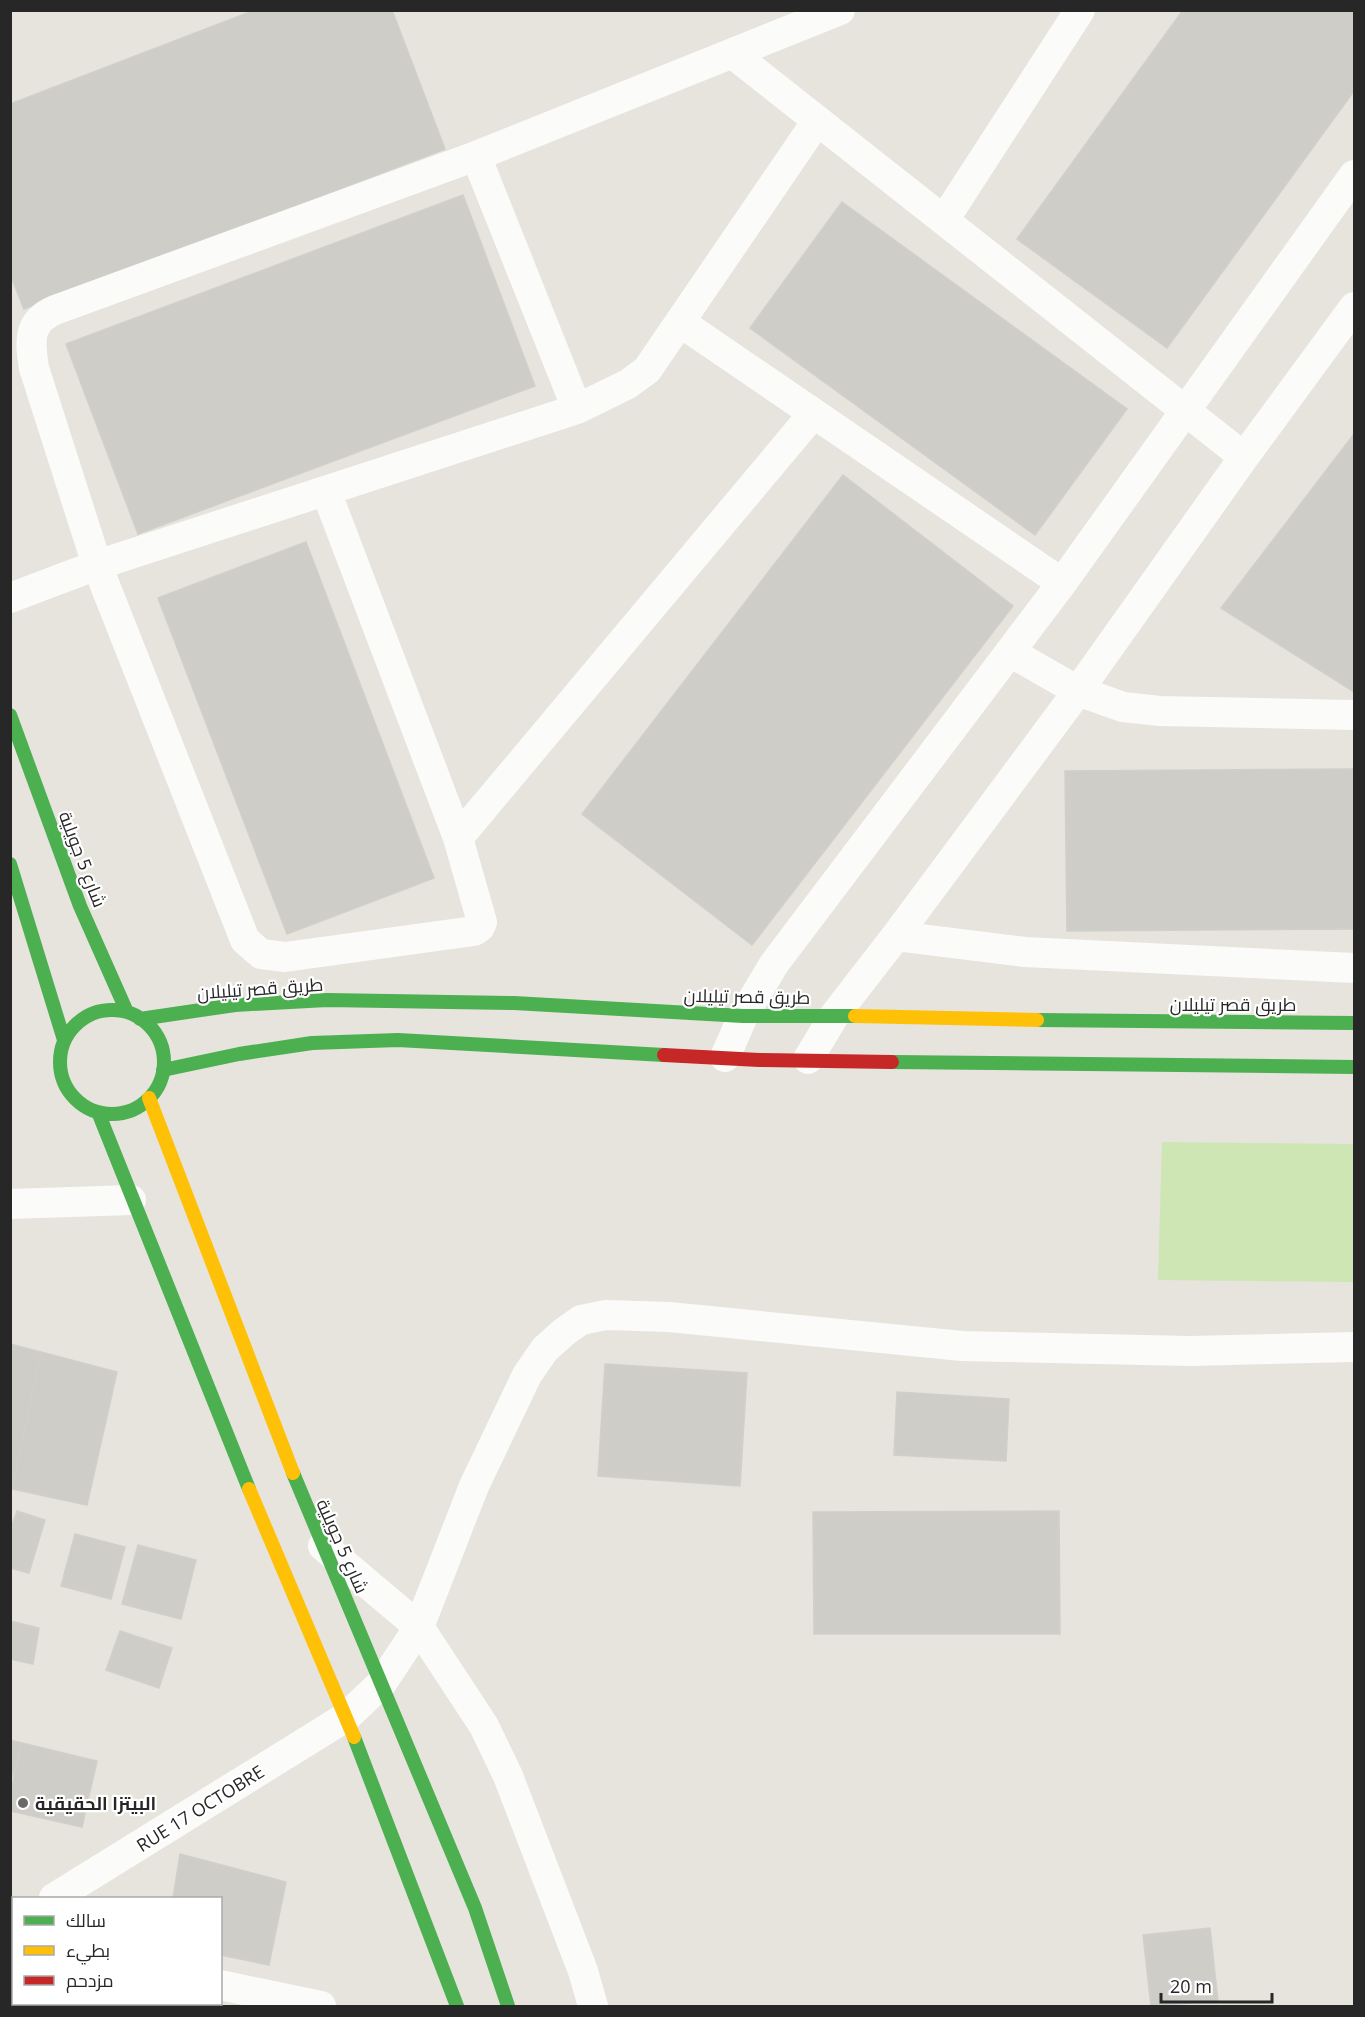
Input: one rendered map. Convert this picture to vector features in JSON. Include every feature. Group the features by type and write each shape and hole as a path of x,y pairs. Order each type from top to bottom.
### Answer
{"main road":[{"name":"شارع 5 جويلية","path":"10,715 80,906 127,1012"},
{"path":"10,864 64,1040"},
{"name":"طريق قصر تيليلان","path":"140,1019 235,1005 327,1000 503,1003 743,1017 834,1016 1132,1022 1354,1023"},
{"path":"113,1010 127,1012 140,1019 159,1041 163,1055 163,1070 159,1084 149,1098 136,1108 120,1113 98,1112 75,1099 65,1086 60,1071 60,1055 64,1040 73,1027 84,1017 113,1010"},
{"path":"163,1070 239,1054 312,1043 398,1040 759,1060 1354,1067"},
{"name":"شارع 5 جويلية","path":"149,1098 300,1495 382,1683 475,1908 508,2007"},
{"path":"98,1112 263,1524 346,1717 457,2007"}],"street":[{"path":"326,491 458,838 482,920 477,930 285,957 261,954 246,940 97,565 34,368 30,340 36,323 45,314 54,310 476,156 840,10"},
{"path":"944,220 1080,10"},
{"path":"733,54 1244,457"},
{"path":"10,598 97,565 577,409 628,384 647,370 817,121"},
{"path":"476,156 577,409"},
{"path":"725,1057 743,1017 774,964 1062,583 1354,175"},
{"path":"808,1059 834,1016 1078,690 1354,307"},
{"path":"680,322 1062,583"},
{"path":"458,838 813,414"},
{"path":"1010,652 1078,690 1123,707 1160,711 1354,715"},
{"path":"896,936 1025,952 1354,968"},
{"path":"10,1204 132,1200"},
{"name":"RUE 17 OCTOBRE","path":"57,1897 346,1717 382,1683 419,1627 474,1486 527,1375 545,1349 581,1320 606,1315 669,1317 962,1346 1190,1351 1354,1347"},
{"path":"323,1546 419,1627 484,1726 508,1776 583,1971 593,2007"},
{"path":"222,1984 321,2007"}],"green space":[{"path":"1162,1142 1354,1144 1354,1282 1158,1280"}],"building":[{"path":"255,10 392,10 445,149 24,309 10,274 10,104"},
{"path":"1183,10 1354,10 1354,91 1167,348 1017,239"},
{"path":"463,195 535,386 138,534 66,344"},
{"path":"842,202 1127,409 1035,535 750,328"},
{"path":"1354,434 1354,692 1221,608"},
{"path":"843,475 1013,606 752,945 582,814"},
{"path":"306,542 434,878 287,934 158,598"},
{"path":"1354,769 1354,929 1067,931 1065,771"},
{"path":"10,1344 41,1352 12,1489 10,1489"},
{"path":"41,1352 117,1372 87,1505 12,1489"},
{"path":"605,1364 747,1373 740,1486 598,1476"},
{"path":"897,1392 1009,1399 1006,1461 894,1455"},
{"path":"17,1511 45,1520 29,1573 10,1568 10,1531"},
{"path":"1059,1511 1060,1634 814,1634 813,1512"},
{"path":"75,1534 125,1547 111,1599 61,1586"},
{"path":"138,1545 196,1560 181,1619 122,1604"},
{"path":"10,1621 39,1628 33,1664 10,1659"},
{"path":"120,1631 172,1648 159,1688 106,1670"},
{"path":"10,1740 22,1743 10,1784"},
{"path":"22,1743 97,1761 82,1827 10,1811 10,1794"},
{"path":"180,1854 286,1882 269,1965 222,1955 222,1897 173,1897"},
{"path":"1210,1928 1218,2001 1151,2006 1143,1935"}],"traffic: fast":[{"path":"10,715 80,906 127,1012"},
{"path":"10,864 64,1040"},
{"path":"140,1019 235,1005 327,1000 514,1003 743,1016 855,1016"},
{"path":"112,1010 132,1014 141,1019 155,1033 160,1042 164,1062 160,1082 155,1091 141,1105 132,1110 112,1114 92,1110 83,1105 69,1091 64,1082 60,1062 64,1042 69,1033 83,1019 92,1014 112,1010"},
{"path":"1037,1020 1354,1023"},
{"path":"163,1070 239,1054 312,1043 398,1040 664,1055"},
{"path":"892,1062 1354,1067"},
{"path":"98,1112 249,1489"},
{"path":"293,1473 475,1908 508,2006"},
{"path":"354,1737 457,2006"}],"traffic: slow":[{"path":"855,1016 1037,1020"},
{"path":"149,1098 293,1473"},
{"path":"249,1489 354,1737"}],"traffic: jam":[{"path":"664,1055 759,1060 892,1062"}],"place":[{"name":"البيتزا الحقيقية","path":"23,1803"}]}
